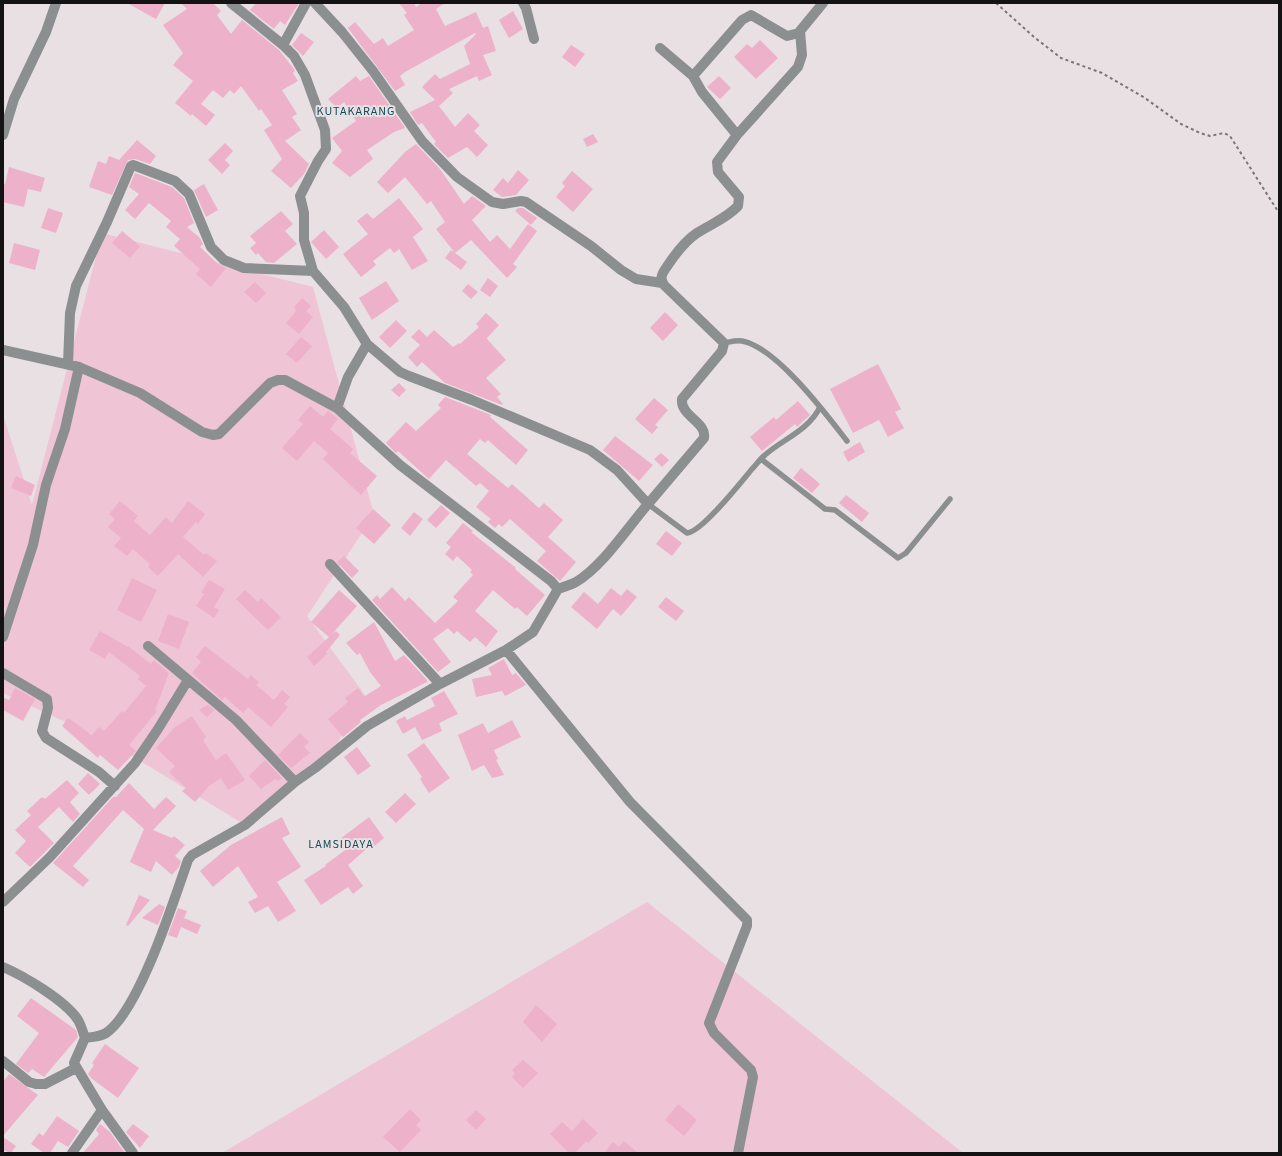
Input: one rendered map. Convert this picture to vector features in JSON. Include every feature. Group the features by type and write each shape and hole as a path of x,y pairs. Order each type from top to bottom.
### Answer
{"street":[{"path":"3,135 14,99 46,32 56,3"},
{"path":"231,3 283,45 294,56 306,75 325,130 326,149 300,196 304,213 304,240 313,271 344,307 367,344 400,372 472,400 590,450 617,470 648,504"},
{"path":"283,45 306,3"},
{"path":"85,1038 104,1035 116,1023 128,1006 155,951 188,860 192,855 245,825 295,782 315,768 367,726 440,684 506,650 533,632 558,589 575,582 585,575 606,555 704,438 703,430 683,408 682,398 722,351 724,343 662,283 636,280 626,274 591,246 526,202 521,201 503,204 492,202 470,189 446,168 422,141 373,71 342,32 315,3"},
{"path":"523,3 526,8 534,40"},
{"path":"693,76 742,20 747,17 751,15 787,36 799,33 823,3"},
{"path":"662,283 662,274 678,250 696,234 728,215 738,206 739,197 718,172 716,164 737,135 798,67 802,55 799,33"},
{"path":"660,48 693,76 702,92 737,135"},
{"path":"68,364 70,313 76,286 107,222 131,166 175,180 182,187 188,194 211,247 224,260 244,268 313,271"},
{"path":"337,408 348,377 367,344"},
{"path":"3,350 79,367 140,393 202,432 213,435 219,434 270,383 278,380 285,380 337,408 400,465 539,572 558,589"},
{"path":"3,638 33,545 46,485 65,429 79,367"},
{"path":"330,564 440,684"},
{"path":"148,646 236,720 295,782"},
{"path":"506,650 630,802 748,920 709,1023 714,1034 751,1070 753,1077 738,1153"},
{"path":"3,673 47,699 48,708 42,731 46,738 99,772 115,786"},
{"path":"3,902 50,857 135,763 188,680"},
{"path":"3,967 20,975 65,1006 79,1021 85,1038 74,1063 76,1068 42,1084 29,1082 3,1061"},
{"path":"74,1063 102,1110 133,1153"},
{"path":"72,1153 102,1110"}],"lane":[{"path":"724,343 743,341 760,348 778,362 820,407 847,441"},
{"path":"648,504 687,533 693,532 713,513 761,459 793,436 814,418 820,407"},
{"path":"761,459 825,509 835,510 898,558 906,553 950,499"}],"path":[{"path":"996,3 1060,58 1102,73 1145,98 1181,124 1200,133 1210,136 1224,133 1230,136 1279,213"}],"shaded area":[{"path":"102,233 313,287 374,515 307,616 362,691 333,754 245,825 111,743 3,693 3,616 6,604 3,610 3,415 32,505"},
{"path":"647,902 963,1153 222,1153"}],"building":[{"path":"127,3 165,3 156,19"},
{"path":"181,3 213,3 221,11 217,15 231,34 242,20 279,50 294,69 295,71 293,73 298,81 282,90 297,114 292,117 301,130 285,141 309,164 304,174 291,188 271,171 282,159 264,130 272,125 261,109 259,111 241,86 234,94 230,90 223,98 213,90 201,104 215,115 206,126 192,114 191,116 175,103 193,81 173,65 183,53 163,25 187,9"},
{"path":"256,3 299,3 285,25 280,21 274,29 250,10"},
{"path":"399,3 414,3 416,7 422,3 445,3 436,9 445,26 476,12 483,28 488,26 496,51 483,55 492,75 479,81 477,76 449,89 453,93 439,106 455,127 468,113 480,125 474,131 488,145 477,157 467,147 448,158 434,144 436,142 422,123 418,125 410,112 435,100 422,87 435,74 440,79 470,64 464,46 476,34 475,33 405,72 400,76 405,85 395,91 348,28 355,22 374,44 383,38 388,46 414,30 404,15 407,13"},
{"path":"513,11 523,29 509,38 499,20"},
{"path":"301,33 314,42 303,56 292,45"},
{"path":"760,40 778,58 756,79 734,57 747,44 752,48"},
{"path":"571,45 585,54 575,67 562,57"},
{"path":"356,76 360,81 369,76 405,128 394,132 367,150 373,159 350,177 332,163 342,151 332,138 356,121 344,102 337,108 328,99"},
{"path":"719,76 731,88 720,99 707,87"},
{"path":"593,134 598,142 587,147 583,139"},
{"path":"137,140 156,156 150,164 135,159 128,160 112,195 89,187 98,161 106,164 109,156 119,160"},
{"path":"225,143 233,151 225,160 230,165 222,174 208,160"},
{"path":"416,144 440,169 464,204 472,196 486,206 472,220 490,242 497,235 510,249 528,224 537,231 513,264 517,267 507,278 471,240 455,253 436,229 445,222 431,201 427,204 405,177 388,193 377,182 405,152"},
{"path":"9,167 45,178 41,192 28,189 24,207 3,202 3,184 5,184"},
{"path":"518,170 529,180 516,195 502,197 493,190 503,178 508,183"},
{"path":"572,171 593,189 573,212 556,197 565,186 562,183"},
{"path":"135,173 172,187 184,198 194,223 187,227 200,238 203,244 200,247 219,265 226,268 211,287 196,274 200,269 174,246 180,239 166,227 171,221 149,203 135,219 125,210 139,194 129,187"},
{"path":"204,184 218,210 206,217 194,190"},
{"path":"399,198 423,229 413,237 428,261 412,270 399,249 394,253 390,248 373,261 376,265 361,277 343,254 368,234 357,221 367,213 373,219"},
{"path":"48,208 63,213 56,233 41,228"},
{"path":"518,208 523,208 537,218 531,225 515,211"},
{"path":"281,211 293,224 285,231 297,244 274,263 266,262 258,253 256,255 250,248 256,243 250,236"},
{"path":"324,230 339,247 326,259 311,242"},
{"path":"122,231 140,246 130,258 112,243"},
{"path":"14,243 40,250 35,270 9,263"},
{"path":"451,250 467,262 461,270 445,258"},
{"path":"488,278 498,286 490,297 480,290"},
{"path":"386,281 399,301 372,320 359,298"},
{"path":"255,282 266,293 256,303 244,292"},
{"path":"468,284 478,292 471,299 462,291"},
{"path":"302,298 311,306 306,311 313,317 299,334 286,323 296,311 294,307"},
{"path":"665,312 678,325 663,341 650,328"},
{"path":"486,313 499,325 487,338 506,360 486,378 501,394 497,397 503,404 502,405 445,383 422,362 417,367 408,357 420,345 411,337 419,329 427,337 434,330 453,347 459,343 460,344 479,327 476,324"},
{"path":"396,320 407,331 390,348 379,337"},
{"path":"301,337 312,346 297,363 286,354"},
{"path":"878,364 901,409 895,412 904,428 888,437 879,420 853,433 830,389"},
{"path":"399,383 406,390 399,397 391,390"},
{"path":"445,397 491,415 490,417 528,450 516,465 488,440 485,443 480,439 467,454 508,488 512,484 539,508 544,503 563,520 548,537 576,562 560,581 537,561 546,551 510,519 502,527 499,524 495,528 488,522 491,519 476,507 489,491 480,483 476,486 446,460 429,479 398,451 396,453 386,443 406,422 416,431 441,408 438,405"},
{"path":"654,398 668,410 655,425 658,427 652,434 635,419"},
{"path":"798,401 810,415 797,427 795,424 762,451 750,437 774,417 776,420"},
{"path":"310,406 323,417 328,411 338,419 330,429 353,449 350,453 377,476 361,495 323,459 328,453 314,441 297,461 282,448 303,424 298,420"},
{"path":"615,436 653,465 639,481 603,450"},
{"path":"860,442 865,452 848,462 843,452"},
{"path":"661,453 669,460 662,467 654,459"},
{"path":"801,468 820,484 812,493 793,478"},
{"path":"16,476 35,485 31,496 11,488"},
{"path":"846,495 869,513 862,522 839,503"},
{"path":"120,501 138,516 134,521 150,535 166,517 172,523 188,501 205,514 198,524 196,522 183,537 204,555 206,553 217,561 203,577 178,554 158,576 148,567 150,564 133,549 127,556 114,546 121,538 108,527 115,519 109,514"},
{"path":"441,505 450,513 436,528 427,520"},
{"path":"373,509 391,525 374,544 356,528"},
{"path":"414,512 423,519 410,536 401,528"},
{"path":"463,523 473,531 471,532 516,568 515,569 545,595 527,616 517,607 515,609 493,590 475,611 498,631 486,647 475,637 470,642 457,631 454,634 448,628 433,639 451,662 438,672 372,600 377,595 380,599 392,587 405,601 409,597 435,623 458,601 453,597 473,575 470,572 472,570 457,556 453,561 445,554 451,547 446,543"},
{"path":"666,531 682,543 672,556 656,544"},
{"path":"344,556 359,571 352,578 337,562"},
{"path":"132,578 157,590 141,622 117,610"},
{"path":"209,580 225,589 214,607 219,610 214,618 196,606 204,594 201,593"},
{"path":"611,588 621,596 627,589 637,597 621,616 613,609 597,629 571,607 584,592 598,604"},
{"path":"245,590 258,602 261,598 281,617 268,630 236,599"},
{"path":"339,590 357,606 332,634 336,631 340,635 326,652 327,654 314,666 307,657 329,637 311,622"},
{"path":"666,597 684,611 676,621 658,607"},
{"path":"168,614 189,622 179,649 158,641"},
{"path":"374,622 395,661 404,655 427,680 427,682 381,705 360,720 361,722 343,737 328,719 348,702 345,698 358,688 365,696 381,686 370,672 360,653 357,655 346,643"},
{"path":"100,631 128,646 151,664 154,660 169,673 155,710 157,711 129,745 136,751 118,770 100,755 98,758 62,726 68,718 92,735 99,727 104,731 122,711 124,713 146,686 138,679 140,676 109,652 105,659 89,650"},
{"path":"205,646 248,679 251,675 259,682 256,685 274,700 282,690 290,697 284,704 288,707 271,727 248,707 243,713 225,697 222,700 192,673 201,662 196,657"},
{"path":"504,659 512,675 516,673 526,685 505,696 502,691 476,697 472,679 492,675 488,668"},
{"path":"15,688 35,699 23,721 3,710 3,697 9,700"},
{"path":"444,691 458,714 439,723 442,731 422,740 415,727 403,734 396,721 405,716 407,720 435,706 431,698"},
{"path":"208,705 214,710 207,717 199,710"},
{"path":"192,716 206,737 203,740 216,760 226,753 245,780 228,790 221,778 209,786 195,802 182,791 186,788 169,772 175,766 156,748 174,728"},
{"path":"512,720 521,737 494,750 498,759 496,760 504,775 492,778 484,765 472,771 458,735 483,723 488,733"},
{"path":"300,733 309,742 304,747 310,753 291,768 278,755"},
{"path":"424,743 450,778 429,793 420,779 422,777 407,755"},
{"path":"357,747 371,766 358,775 344,757"},
{"path":"265,760 282,778 278,781 275,779 261,789 249,776"},
{"path":"88,773 100,784 89,795 78,784"},
{"path":"67,780 79,793 70,802 80,814 73,822 59,807 38,827 54,843 30,867 15,853 26,841 15,830 31,815 27,811 42,797 45,799"},
{"path":"129,783 154,809 166,797 176,806 153,830 172,838 174,836 185,845 175,856 181,861 179,867 172,875 156,861 151,872 130,862 144,829 123,810 73,866 89,880 83,887 53,863 113,797 116,797"},
{"path":"405,793 416,804 396,823 385,812"},
{"path":"282,817 290,834 282,838 301,867 277,882 296,911 278,922 268,906 255,913 248,902 258,897 238,866 213,887 200,871 231,845"},
{"path":"369,817 384,838 373,847 371,845 348,865 363,886 353,894 348,887 321,905 304,880 326,866 325,865 348,848 340,839"},
{"path":"139,895 150,900 128,926 126,925"},
{"path":"159,904 165,907 158,925 142,918"},
{"path":"178,908 187,911 184,918 201,925 197,934 181,927 177,938 168,935"},
{"path":"31,998 76,1030 78,1037 44,1077 32,1069 28,1073 16,1064 39,1033 17,1016"},
{"path":"536,1005 557,1024 542,1042 523,1022"},
{"path":"105,1044 139,1068 118,1098 91,1078 88,1074 94,1065 92,1063"},
{"path":"523,1060 538,1073 523,1088 512,1077 515,1073 512,1070"},
{"path":"9,1074 38,1095 3,1136 3,1082"},
{"path":"678,1104 697,1120 684,1136 665,1120"},
{"path":"410,1109 421,1120 416,1125 421,1130 400,1152 383,1137"},
{"path":"476,1110 486,1119 476,1130 466,1120"},
{"path":"57,1116 79,1131 68,1147 58,1141 50,1153 44,1153 31,1144 39,1133 43,1136"},
{"path":"583,1119 598,1133 588,1143 586,1141 575,1153 569,1153 550,1134 562,1122 572,1131"},
{"path":"100,1124 110,1132 125,1153 83,1153 99,1134 96,1130"},
{"path":"133,1124 149,1136 140,1148 126,1132"},
{"path":"3,1137 16,1146 11,1153 3,1150"},
{"path":"624,1141 638,1153 604,1153 613,1142 619,1147"}],"district":[{"name":"KUTAKARANG","path":"356,111"},
{"name":"LAMSIDAYA","path":"341,844"}]}
